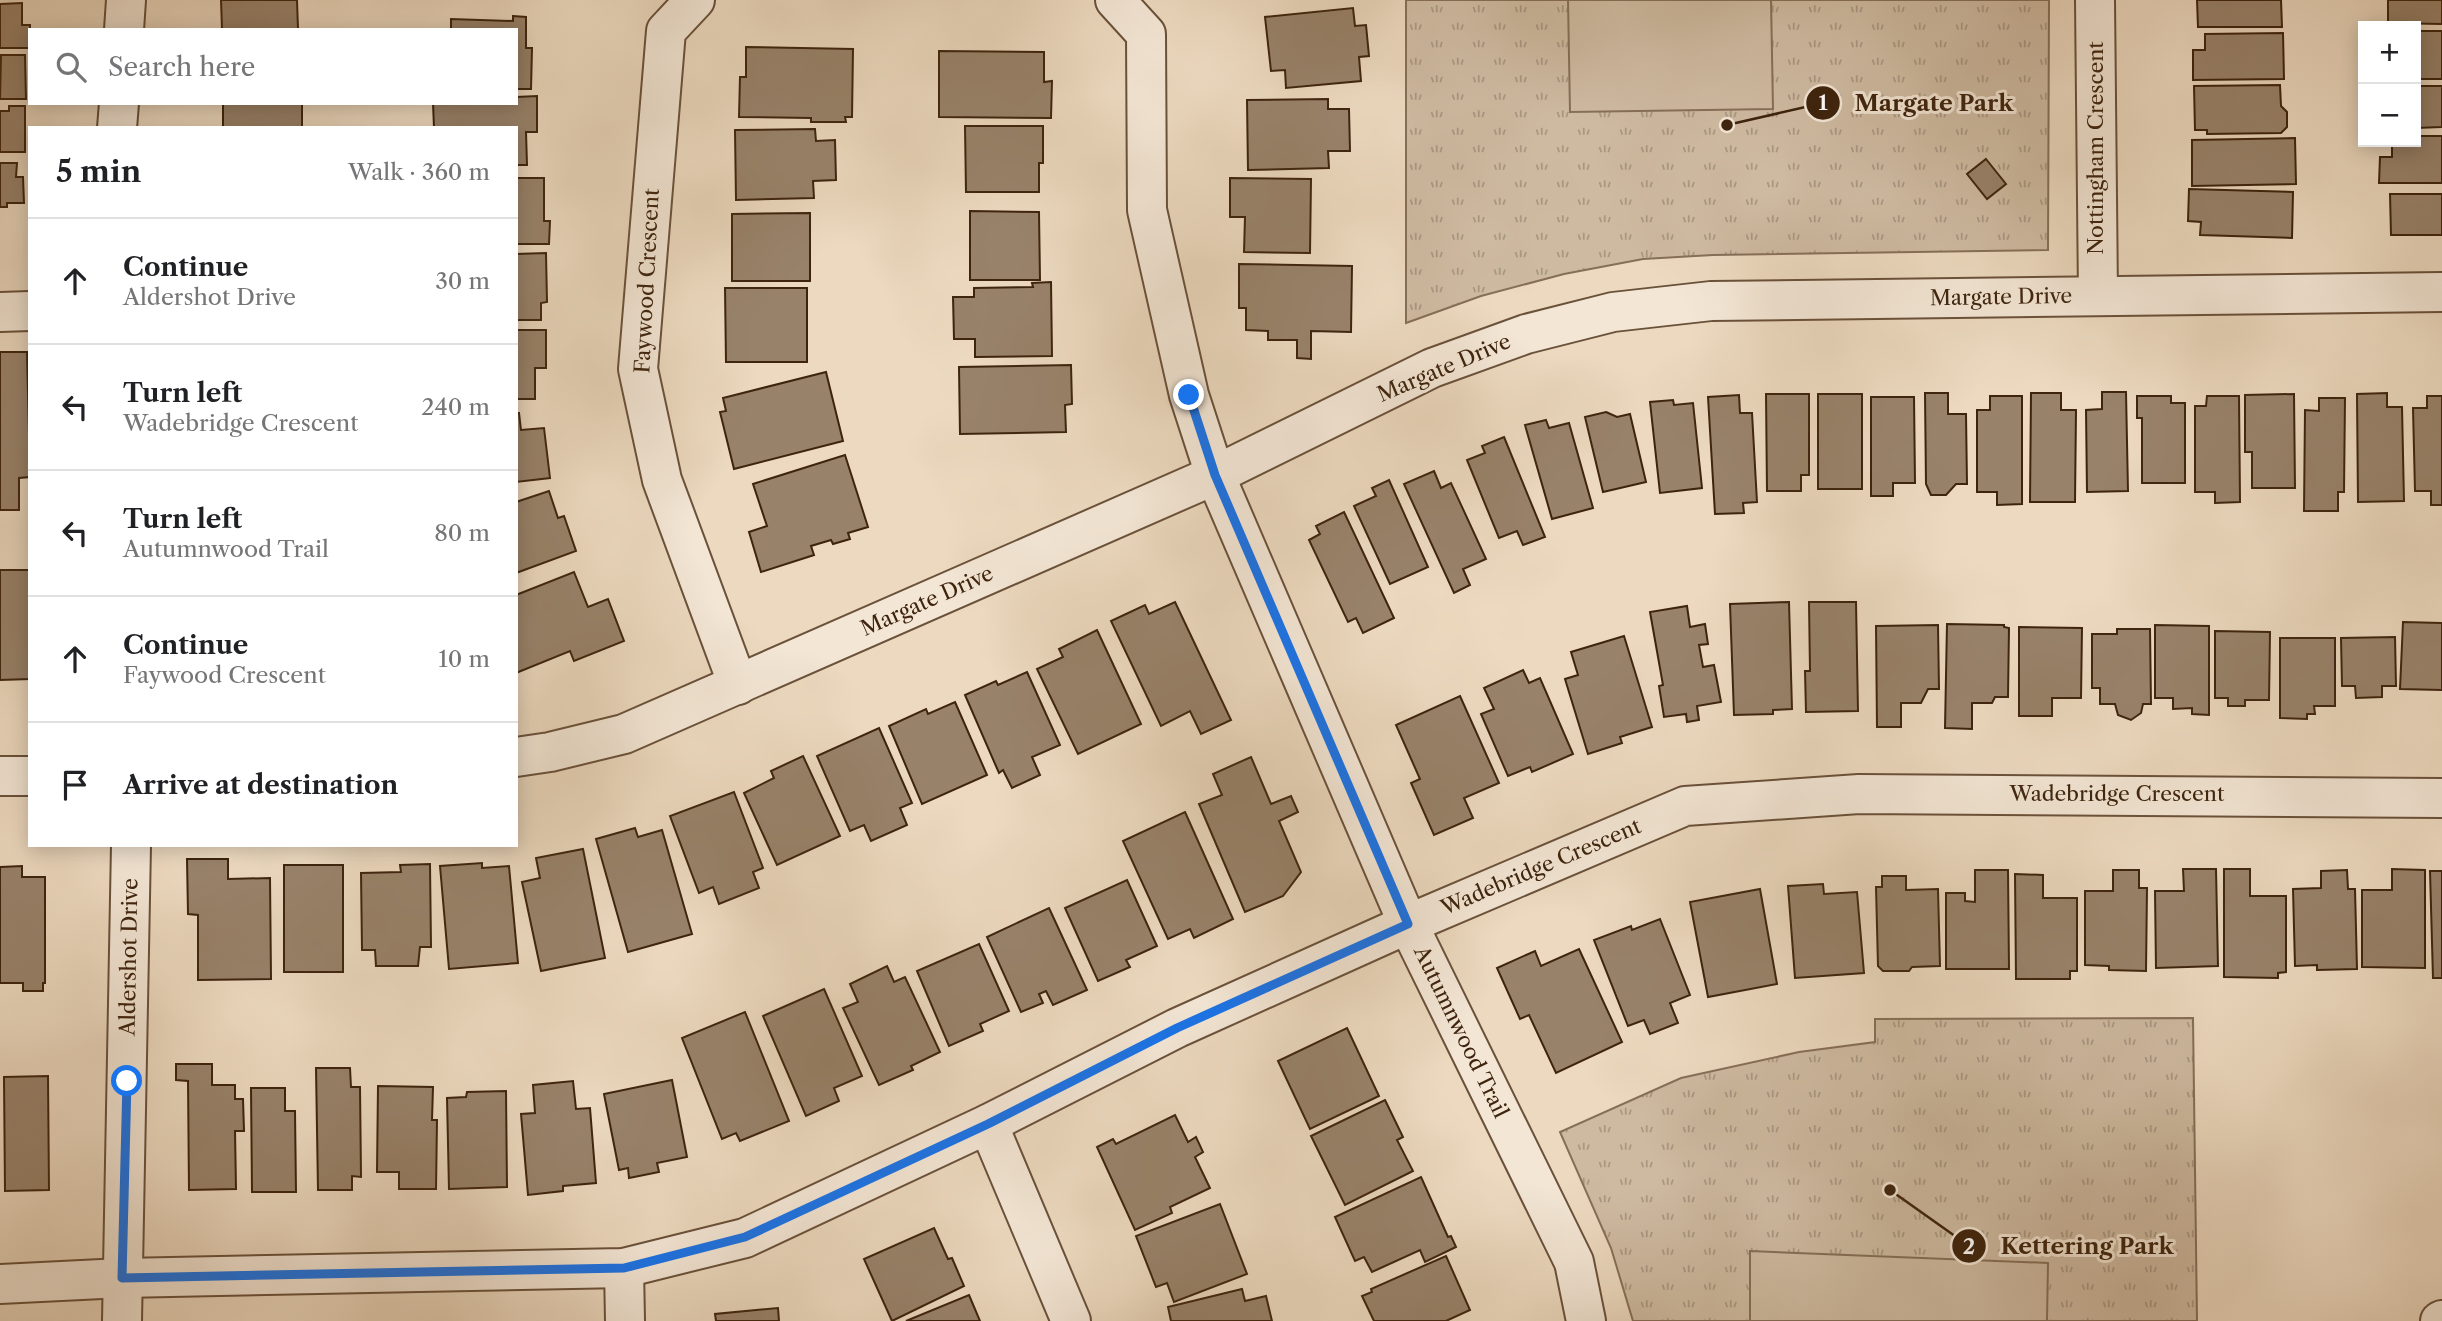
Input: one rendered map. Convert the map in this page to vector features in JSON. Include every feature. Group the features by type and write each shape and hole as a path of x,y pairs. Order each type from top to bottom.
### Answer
{"street":[{"path":"124,28 126,0"},
{"name":"Faywood Crescent","path":"695,0 666,31 638,369 662,480 738,685"},
{"path":"1115,0 1146,34 1147,211 1189,395 1215,475"},
{"name":"Nottingham Crescent","path":"2095,0 2098,296"},
{"path":"117,126 119,105"},
{"name":"Margate Drive","path":"518,757 550,752 624,734 1215,475 1432,368 1526,334 1613,312 1711,301 2442,292"},
{"path":"0,312 28,312"},
{"name":"Autumnwood Trail","path":"1215,475 1408,924 1574,1262 1586,1321"},
{"path":"0,776 28,776"},
{"name":"Wadebridge Crescent","path":"0,1284 122,1278 624,1268 745,1237 988,1124 1177,1028 1408,924 1685,806 1859,794 2442,797"},
{"name":"Aldershot Drive","path":"122,1321 131,847"},
{"path":"988,1124 1071,1321"},
{"path":"624,1268 625,1321"}],"green space":[{"path":"1406,0 2049,0 2048,250 1713,255 1643,259 1564,274 1481,296 1406,323"},
{"path":"1568,0 1771,0 1773,109 1570,112"},
{"path":"2193,1018 2197,1321 1633,1321 1611,1248 1560,1132 1681,1078 1799,1052 1875,1042 1875,1019"},
{"path":"1750,1251 2048,1263 2047,1321 1750,1321"}],"building":[{"path":"221,0 297,0 298,28 222,28"},
{"path":"2197,0 2281,0 2282,27 2198,27"},
{"path":"2388,0 2442,0 2442,24 2388,21"},
{"path":"22,3 22,25 30,25 28,48 0,48 0,4"},
{"path":"1353,8 1355,26 1366,25 1369,56 1359,57 1361,81 1286,88 1285,70 1271,71 1265,17"},
{"path":"513,16 526,17 526,48 532,48 531,89 518,89 518,28 451,28 451,19 513,21"},
{"path":"2421,31 2442,31 2442,79 2421,79"},
{"path":"2283,33 2284,79 2193,80 2193,50 2205,50 2205,34"},
{"path":"746,47 853,49 852,117 845,117 846,122 811,122 811,118 739,117 740,77 746,77"},
{"path":"939,51 1044,52 1044,82 1052,81 1051,118 939,117"},
{"path":"1,55 25,55 26,99 0,99"},
{"path":"2280,85 2281,106 2287,112 2287,127 2281,133 2207,134 2207,130 2195,130 2194,86"},
{"path":"2421,86 2442,86 2442,127 2421,128"},
{"path":"537,96 537,132 526,132 527,165 518,165 518,126 434,126 433,105 518,105 518,97"},
{"path":"1328,99 1328,109 1349,109 1350,151 1328,151 1329,168 1248,170 1247,100"},
{"path":"223,105 302,105 302,126 223,126"},
{"path":"9,106 25,106 25,152 0,152 0,111 9,111"},
{"path":"965,126 1043,126 1043,163 1039,163 1039,192 966,192"},
{"path":"815,129 816,141 835,140 836,180 813,181 814,198 736,200 735,130"},
{"path":"2421,136 2442,136 2442,183 2379,183 2380,157 2392,157 2392,147 2421,147"},
{"path":"2295,138 2296,184 2192,186 2192,140"},
{"path":"1986,159 2006,184 1987,199 1967,174"},
{"path":"0,163 17,163 16,177 23,177 24,203 7,203 7,207 0,207"},
{"path":"518,178 544,178 544,221 550,221 549,244 518,244"},
{"path":"1230,178 1311,179 1310,253 1244,252 1245,217 1230,217"},
{"path":"2189,189 2293,192 2292,238 2200,235 2201,222 2188,221"},
{"path":"2390,194 2442,194 2442,235 2391,235"},
{"path":"970,211 1039,212 1040,280 970,280"},
{"path":"810,213 810,281 732,281 732,214"},
{"path":"546,253 547,302 541,303 541,320 518,320 518,254"},
{"path":"1239,264 1352,266 1351,332 1311,331 1311,359 1297,358 1297,340 1268,340 1268,331 1246,330 1246,308 1239,308"},
{"path":"1051,282 1052,356 975,357 975,339 954,339 953,297 974,297 974,288 1033,287 1032,283"},
{"path":"725,288 807,288 807,362 726,362"},
{"path":"518,330 546,330 546,368 535,368 535,399 518,399"},
{"path":"0,352 27,352 28,477 19,478 19,510 0,510"},
{"path":"1071,365 1072,404 1065,405 1066,432 960,434 959,367"},
{"path":"826,372 843,441 734,469 720,412 726,411 723,398"},
{"path":"2102,392 2126,392 2128,491 2087,492 2086,410 2102,409"},
{"path":"1925,393 1948,393 1948,414 1966,414 1967,484 1956,484 1946,495 1931,495 1926,484"},
{"path":"2031,393 2061,393 2061,410 2076,410 2075,502 2030,502"},
{"path":"2387,393 2387,407 2402,407 2404,501 2358,502 2357,394"},
{"path":"1766,394 1809,394 1809,475 1801,475 1801,491 1767,491"},
{"path":"1818,394 1862,394 1862,489 1818,489"},
{"path":"2294,394 2295,488 2252,488 2252,452 2245,452 2245,395"},
{"path":"1739,395 1740,413 1752,413 1757,502 1743,503 1744,513 1715,514 1708,397"},
{"path":"1990,396 2022,396 2022,504 1997,505 1997,492 1977,492 1977,410 1990,410"},
{"path":"2137,396 2171,396 2171,403 2185,403 2185,483 2142,483 2142,418 2137,418"},
{"path":"2207,396 2239,396 2240,502 2215,503 2215,492 2195,492 2195,406 2206,406"},
{"path":"2427,396 2442,396 2442,505 2431,505 2431,491 2415,491 2413,408 2427,408"},
{"path":"1871,397 1914,397 1915,483 1893,483 1893,496 1871,496"},
{"path":"2319,398 2345,398 2344,492 2338,492 2338,511 2304,511 2305,410 2319,411"},
{"path":"1673,400 1674,405 1693,403 1702,488 1660,493 1650,402"},
{"path":"1606,412 1617,417 1630,414 1646,482 1603,492 1585,417"},
{"path":"518,413 521,430 544,428 550,478 518,482"},
{"path":"1546,420 1549,428 1569,423 1593,508 1552,519 1525,425"},
{"path":"1504,437 1545,537 1523,545 1517,531 1499,538 1467,460 1485,453 1482,446"},
{"path":"845,455 868,527 848,533 850,539 833,544 831,540 811,546 814,555 761,572 749,532 767,526 753,484"},
{"path":"1434,471 1441,488 1451,483 1486,559 1463,569 1470,585 1454,593 1404,484"},
{"path":"1389,480 1428,567 1390,584 1354,506 1376,496 1372,488"},
{"path":"549,491 558,518 564,516 576,551 518,572 518,501"},
{"path":"1344,512 1394,618 1363,633 1356,618 1348,622 1309,540 1320,534 1316,526"},
{"path":"0,570 28,570 28,679 0,680"},
{"path":"574,572 588,607 608,599 624,641 574,661 570,651 518,672 518,594"},
{"path":"1175,602 1231,720 1201,734 1190,711 1161,726 1111,621 1145,605 1149,614"},
{"path":"1789,602 1792,709 1773,710 1773,714 1734,715 1730,604"},
{"path":"1809,602 1856,602 1858,711 1806,712 1805,671 1810,671"},
{"path":"1687,606 1690,627 1705,624 1708,644 1699,645 1703,667 1714,665 1721,702 1697,706 1699,720 1687,722 1686,714 1664,717 1659,686 1663,685 1650,612"},
{"path":"2403,622 2442,623 2442,690 2400,689"},
{"path":"1947,624 2004,625 2009,628 2008,697 1995,697 1992,703 1972,703 1972,729 1945,728"},
{"path":"1938,625 1939,689 1928,689 1921,703 1901,703 1901,727 1877,727 1876,626"},
{"path":"2155,625 2209,626 2209,715 2192,714 2192,708 2173,709 2173,698 2155,698"},
{"path":"2019,627 2082,628 2081,698 2052,698 2052,716 2019,716"},
{"path":"2117,629 2150,629 2151,704 2143,704 2141,713 2131,720 2118,715 2115,704 2100,704 2100,688 2092,688 2092,634 2117,634"},
{"path":"1097,630 1141,724 1078,754 1037,669 1063,657 1059,649"},
{"path":"2215,631 2270,632 2269,700 2245,700 2245,706 2228,706 2228,698 2215,698"},
{"path":"1624,636 1652,727 1620,737 1622,743 1588,754 1565,679 1578,675 1571,652"},
{"path":"2395,637 2396,686 2382,686 2382,697 2356,698 2355,686 2342,686 2341,638"},
{"path":"2280,638 2335,638 2335,706 2314,706 2315,714 2307,714 2307,719 2280,718"},
{"path":"1523,670 1529,683 1540,678 1573,754 1532,772 1530,767 1508,776 1481,714 1494,709 1484,688"},
{"path":"1027,672 1060,745 1032,757 1040,775 1012,788 1003,770 999,773 965,695 996,681 998,685"},
{"path":"1460,696 1499,783 1464,798 1473,818 1434,835 1411,783 1420,779 1396,725"},
{"path":"955,702 987,775 922,804 889,726 926,709 928,714"},
{"path":"879,728 912,803 900,808 907,825 871,841 864,825 850,831 817,756"},
{"path":"803,756 840,836 777,865 744,793 774,778 771,771"},
{"path":"1251,757 1271,804 1291,796 1298,812 1279,821 1301,872 1283,896 1245,912 1199,804 1222,795 1213,774"},
{"path":"734,792 763,868 753,872 759,888 719,904 713,887 699,893 670,816"},
{"path":"1185,812 1233,919 1194,938 1190,929 1168,939 1123,841"},
{"path":"635,828 638,837 662,830 692,934 628,952 596,839"},
{"path":"583,849 605,958 541,971 522,882 540,878 536,858"},
{"path":"187,859 228,859 228,879 270,878 271,979 198,980 198,915 188,914"},
{"path":"482,863 482,868 509,866 518,963 449,969 440,866"},
{"path":"430,864 431,947 420,947 418,966 376,966 375,950 362,950 361,873 401,872 400,865"},
{"path":"284,865 343,865 343,972 284,972"},
{"path":"22,866 22,877 45,877 43,991 23,991 23,983 0,983 0,867"},
{"path":"2183,869 2216,869 2218,966 2156,968 2155,891 2184,891"},
{"path":"2224,869 2250,869 2250,896 2286,896 2286,972 2278,973 2278,978 2224,977"},
{"path":"2392,869 2425,870 2425,968 2362,967 2362,890 2392,890"},
{"path":"1975,870 2008,870 2009,969 1946,969 1946,893 1965,893 1965,901 1975,902"},
{"path":"2113,870 2139,870 2139,888 2147,888 2146,971 2109,970 2109,966 2085,965 2085,891 2113,891"},
{"path":"2347,870 2348,889 2355,889 2357,969 2317,970 2317,965 2295,966 2293,889 2321,888 2321,871"},
{"path":"2430,871 2442,871 2442,978 2433,978"},
{"path":"2015,874 2043,875 2043,898 2077,898 2077,971 2070,971 2070,979 2016,979"},
{"path":"1882,876 1906,876 1906,890 1938,889 1940,966 1912,967 1909,971 1883,971 1878,966 1876,887 1882,887"},
{"path":"1127,880 1157,946 1126,960 1130,967 1098,981 1065,908"},
{"path":"1823,884 1824,894 1857,892 1864,973 1795,978 1788,886"},
{"path":"1760,889 1777,984 1708,997 1690,902"},
{"path":"1049,908 1087,990 1053,1005 1046,991 1039,994 1043,1003 1021,1012 987,937"},
{"path":"1660,919 1690,995 1670,1003 1678,1023 1650,1034 1644,1020 1628,1026 1594,940 1631,926 1632,930"},
{"path":"979,944 1009,1011 980,1024 983,1031 949,1046 917,971"},
{"path":"1579,949 1622,1042 1556,1073 1529,1015 1520,1019 1497,968 1535,951 1541,966"},
{"path":"887,966 894,982 905,977 940,1052 911,1066 913,1070 879,1085 843,1008 858,1002 850,984"},
{"path":"824,989 862,1076 834,1088 839,1101 806,1116 763,1016"},
{"path":"745,1012 789,1121 740,1141 736,1133 722,1139 682,1038"},
{"path":"1347,1028 1379,1096 1310,1129 1278,1061"},
{"path":"176,1064 212,1064 212,1085 235,1085 235,1099 243,1099 244,1131 235,1131 236,1189 189,1190 188,1081 176,1080"},
{"path":"316,1068 350,1068 351,1087 360,1087 361,1177 352,1176 352,1190 318,1190"},
{"path":"48,1076 49,1190 5,1191 4,1077"},
{"path":"672,1080 687,1157 657,1163 659,1172 629,1178 628,1168 619,1170 604,1094"},
{"path":"573,1081 576,1109 590,1108 596,1183 563,1186 563,1191 528,1195 521,1114 535,1113 533,1085"},
{"path":"378,1086 433,1087 432,1120 437,1120 436,1189 399,1189 399,1172 377,1172"},
{"path":"251,1088 285,1088 285,1111 295,1111 296,1192 252,1192"},
{"path":"506,1091 507,1187 449,1189 447,1098 466,1097 467,1092"},
{"path":"1385,1100 1403,1137 1397,1140 1413,1171 1345,1205 1311,1136"},
{"path":"1175,1115 1188,1142 1196,1137 1203,1152 1195,1157 1210,1188 1170,1207 1172,1213 1135,1230 1097,1147 1113,1139 1116,1144"},
{"path":"1421,1177 1448,1237 1451,1236 1456,1247 1425,1262 1420,1250 1372,1272 1364,1257 1355,1261 1335,1217"},
{"path":"1220,1204 1247,1274 1174,1302 1167,1283 1156,1287 1136,1236"},
{"path":"934,1228 948,1259 952,1258 964,1286 892,1321 864,1259"},
{"path":"1446,1256 1470,1310 1446,1321 1374,1321 1362,1296 1372,1292 1371,1289"},
{"path":"1242,1289 1245,1301 1266,1296 1272,1321 1171,1321 1168,1307"},
{"path":"969,1295 980,1321 906,1321"},
{"path":"778,1308 779,1321 716,1321 715,1314"}],"place":[{"name":"Margate Park","path":"1727,125"},
{"name":"Kettering Park","path":"1890,1190"}],"route":[{"path":"127,1081 122,1278 624,1268 745,1237 988,1124 1177,1028 1408,924 1215,475 1189,395"}]}
